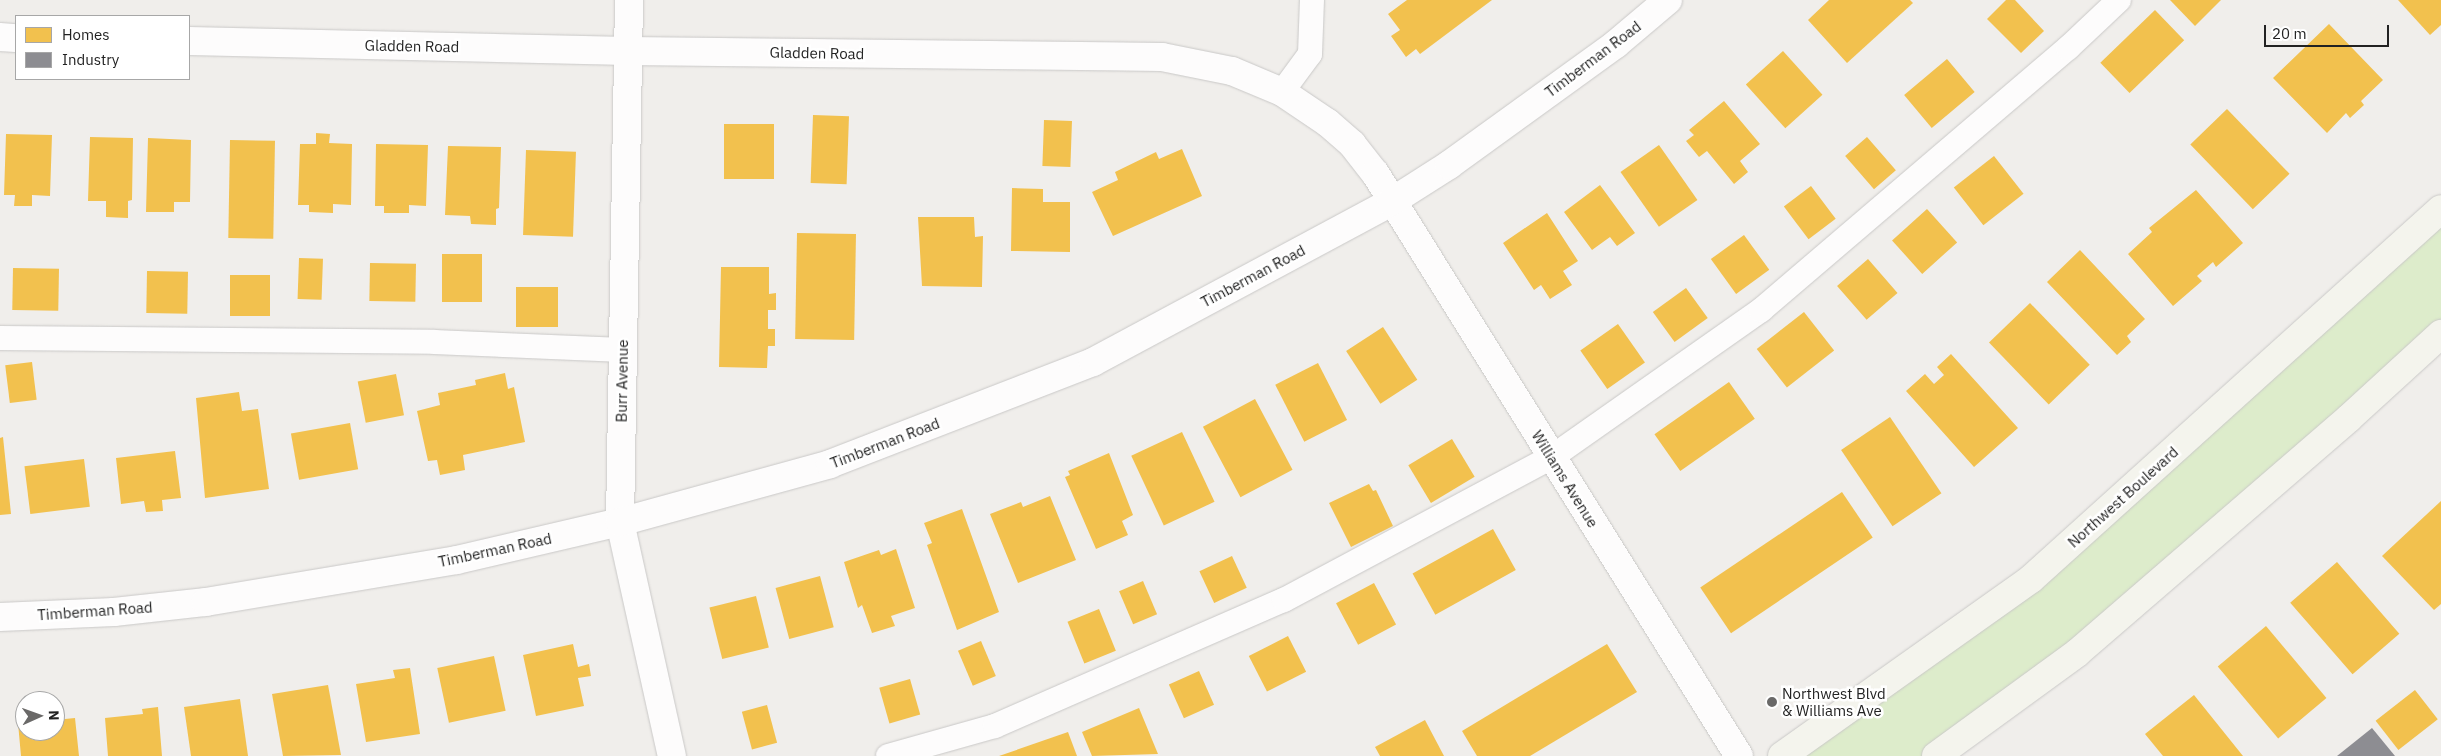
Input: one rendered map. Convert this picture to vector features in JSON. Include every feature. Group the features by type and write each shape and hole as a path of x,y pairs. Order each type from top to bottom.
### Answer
{"main road":[{"name":"Northwest Boulevard","path":"1782,756 2031,579 2441,209"},
{"path":"1936,756 2077,653 2349,418 2441,334"}],"street":[{"name":"Burr Avenue","path":"629,0 620,522 672,756"},
{"name":"Timberman Road","path":"0,617 114,612 206,602 457,560 620,522 830,464 1093,362 1390,202 1449,165 1616,44 1668,0"},
{"path":"0,37 15,38"},
{"name":"Gladden Road","path":"190,41 628,51 1162,56 1232,71 1282,92 1352,144 1375,172 1390,202"},
{"name":"Williams Avenue","path":"1390,202 1739,756"}],"lane":[{"path":"1282,92 1310,54 1312,0"},
{"path":"888,756 995,726 1284,600 1552,458 1761,310 2068,48 2119,0"},
{"path":"0,338 434,342 623,350"}],"green space":[{"path":"2441,209 2441,334 1936,756 1782,756 2031,579"}],"building: Homes":[{"path":"1407,0 1492,0 1420,54 1416,49 1406,57 1391,36 1400,30 1388,14"},
{"path":"1829,0 1910,0 1913,3 1847,63 1808,20"},
{"path":"2006,0 2015,0 2044,31 2021,53 1987,19"},
{"path":"2170,0 2221,0 2195,26"},
{"path":"2398,0 2441,0 2441,25 2430,35"},
{"path":"2155,10 2184,40 2130,93 2100,63"},
{"path":"2329,24 2383,80 2361,101 2364,105 2350,118 2346,113 2327,133 2273,78"},
{"path":"1783,51 1822,95 1785,128 1746,84"},
{"path":"1947,59 1975,92 1932,128 1904,95"},
{"path":"1724,101 1760,144 1740,161 1748,172 1734,184 1707,151 1699,157 1686,141 1694,135 1689,130"},
{"path":"2227,109 2290,174 2253,209 2190,144"},
{"path":"813,115 849,116 847,184 811,183"},
{"path":"1044,120 1072,121 1070,167 1042,166"},
{"path":"724,124 774,124 774,179 724,179"},
{"path":"316,133 330,134 329,143 352,144 351,205 333,204 333,213 309,212 309,205 298,205 300,144 316,144"},
{"path":"6,134 52,135 50,196 32,195 32,206 14,206 15,195 4,195"},
{"path":"90,137 133,138 132,200 128,201 128,218 106,217 106,201 88,201"},
{"path":"1867,137 1896,170 1874,189 1845,156"},
{"path":"148,138 191,140 190,202 174,202 174,212 146,212"},
{"path":"230,140 275,141 273,239 228,238"},
{"path":"376,144 428,145 426,206 409,205 409,213 384,213 384,206 375,206"},
{"path":"1659,145 1697,200 1659,227 1620,172"},
{"path":"448,146 501,147 499,208 496,209 496,225 471,224 470,216 445,215"},
{"path":"1182,149 1202,196 1113,236 1092,192 1118,180 1115,172 1156,152 1159,159"},
{"path":"526,150 576,152 573,237 523,235"},
{"path":"1994,156 2024,194 1983,225 1954,187"},
{"path":"1600,185 1635,233 1617,246 1610,237 1592,250 1564,212"},
{"path":"1811,186 1836,219 1809,239 1784,206"},
{"path":"1012,188 1043,189 1043,202 1070,202 1070,252 1011,251"},
{"path":"2196,190 2243,243 2216,267 2213,262 2197,276 2202,281 2173,306 2128,254 2152,232 2149,228"},
{"path":"1927,209 1957,242 1922,274 1892,240"},
{"path":"1547,213 1578,261 1563,271 1572,285 1550,299 1541,285 1534,290 1503,243"},
{"path":"918,217 974,217 975,237 983,236 982,287 922,286"},
{"path":"797,233 856,234 854,340 795,339"},
{"path":"1744,235 1769,270 1736,294 1711,259"},
{"path":"2080,250 2145,319 2127,336 2131,342 2117,355 2047,282"},
{"path":"442,254 482,254 482,302 442,302"},
{"path":"299,258 323,259 322,300 298,299"},
{"path":"1868,259 1898,293 1867,320 1837,286"},
{"path":"370,263 416,264 415,302 369,301"},
{"path":"721,267 769,267 769,294 776,293 776,310 768,310 768,329 775,329 775,346 768,346 767,368 719,367"},
{"path":"13,268 59,269 58,311 12,310"},
{"path":"147,271 188,272 187,314 146,313"},
{"path":"230,275 270,275 270,316 230,316"},
{"path":"516,287 558,287 558,327 516,327"},
{"path":"1686,288 1708,318 1675,342 1653,312"},
{"path":"2030,303 2090,365 2049,404 1989,343"},
{"path":"1804,312 1834,351 1787,388 1757,349"},
{"path":"1618,324 1645,363 1607,389 1580,350"},
{"path":"1383,327 1417,380 1380,404 1346,351"},
{"path":"1951,354 2018,428 1974,467 1906,391 1925,374 1934,384 1944,375 1937,367"},
{"path":"32,362 37,400 10,403 5,365"},
{"path":"1318,363 1347,420 1304,442 1275,385"},
{"path":"505,373 508,389 514,387 525,442 463,455 465,470 440,475 437,460 428,461 417,411 440,405 438,393 476,385 475,380"},
{"path":"396,374 404,415 366,423 358,381"},
{"path":"1729,382 1755,419 1680,471 1654,434"},
{"path":"239,392 242,411 258,409 269,489 205,498 196,398"},
{"path":"1255,399 1293,470 1240,497 1203,427"},
{"path":"1890,417 1941,493 1893,526 1841,450"},
{"path":"350,423 358,469 299,480 291,433"},
{"path":"1182,432 1215,502 1164,525 1131,456"},
{"path":"3,437 11,514 0,515 0,438"},
{"path":"1452,439 1475,477 1431,503 1408,465"},
{"path":"175,451 181,498 162,500 163,511 146,512 144,501 121,504 116,458"},
{"path":"1109,453 1133,515 1122,521 1128,535 1096,549 1065,477 1070,475 1068,471"},
{"path":"84,459 90,507 30,514 24,466"},
{"path":"1369,484 1373,491 1376,490 1393,526 1351,547 1329,503"},
{"path":"1842,492 1873,538 1731,633 1700,588"},
{"path":"1050,496 1076,560 1018,583 990,514 1021,502 1023,507"},
{"path":"2441,501 2441,604 2434,610 2382,556"},
{"path":"962,509 999,612 957,630 927,545 932,543 924,523"},
{"path":"1493,529 1516,570 1435,615 1413,574"},
{"path":"896,549 915,608 891,616 895,626 872,633 862,605 858,608 844,562 879,550 881,555"},
{"path":"1232,556 1247,588 1214,603 1199,571"},
{"path":"2337,562 2399,634 2353,674 2290,603"},
{"path":"820,576 834,627 789,639 776,588"},
{"path":"1143,581 1157,614 1133,624 1119,591"},
{"path":"1374,583 1396,624 1358,645 1336,603"},
{"path":"756,596 769,647 722,659 709,608"},
{"path":"1099,609 1116,651 1084,663 1067,622"},
{"path":"2266,626 2326,698 2278,739 2218,666"},
{"path":"1288,636 1306,672 1267,692 1249,656"},
{"path":"981,641 996,676 973,686 958,651"},
{"path":"573,644 578,667 589,664 591,676 578,678 584,706 536,716 523,655"},
{"path":"1607,644 1637,692 1530,756 1477,756 1462,731"},
{"path":"494,656 506,711 449,723 437,668"},
{"path":"410,668 420,734 366,742 356,684 395,678 393,670"},
{"path":"1199,671 1214,705 1184,718 1169,684"},
{"path":"910,679 920,715 889,723 879,688"},
{"path":"328,685 341,755 283,756 272,694"},
{"path":"2415,690 2438,719 2398,750 2376,721"},
{"path":"2194,695 2243,756 2163,756 2145,734"},
{"path":"240,699 248,756 191,756 184,707"},
{"path":"767,705 777,743 752,749 742,712"},
{"path":"158,707 162,756 108,756 105,718 143,714 142,709"},
{"path":"1139,708 1158,754 1092,756 1082,732"},
{"path":"75,718 79,756 21,756 20,741 65,741 65,719"},
{"path":"1425,720 1444,756 1380,756 1375,747"},
{"path":"1068,732 1077,756 999,756"}],"building: Industry":[{"path":"2372,728 2395,756 2337,756"}],"place":[{"name":"Northwest Blvd & Williams Ave","path":"1772,702"}]}
